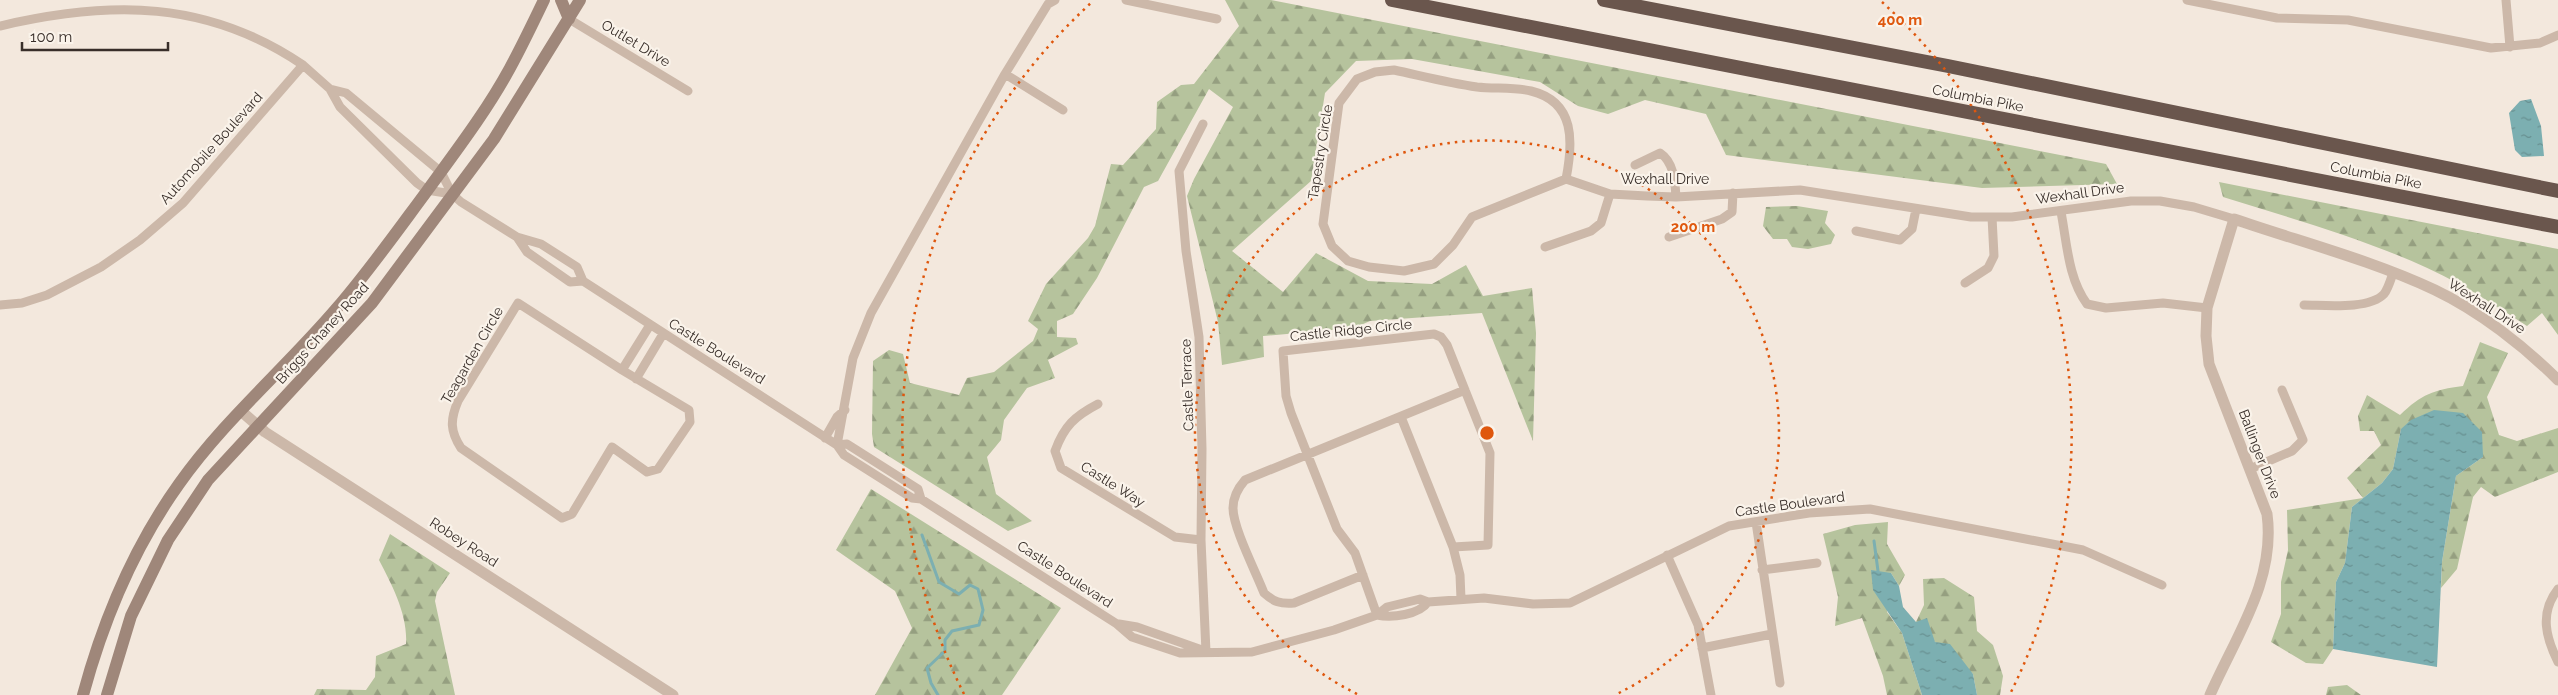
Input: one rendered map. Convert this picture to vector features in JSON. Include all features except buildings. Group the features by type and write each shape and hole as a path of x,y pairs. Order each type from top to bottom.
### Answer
{"highway":[{"name":"Columbia Pike","path":"1392,0 2558,227"},
{"name":"Columbia Pike","path":"1604,0 1948,66 2558,191"}],"main road":[{"name":"Briggs Chaney Road","path":"83,695 107,620 127,574 156,519 179,483 241,411 338,308 441,172 475,126 510,69 544,0"},
{"path":"561,0 569,19"},
{"name":"Briggs Chaney Road","path":"107,695 131,616 168,540 208,480 372,303 494,139 580,0"}],"street":[{"path":"837,444 845,410 853,358 871,313 1005,74 1048,4 1055,0"},
{"path":"1126,0 1217,19"},
{"path":"2187,0 2277,18 2348,20 2491,48 2540,43 2558,35"},
{"path":"2506,0 2510,47"},
{"path":"0,26 40,14 102,4 150,4 198,13 225,21 248,32 304,65 330,89 340,107 427,190 452,194"},
{"name":"Outlet Drive","path":"569,19 688,91"},
{"name":"Automobile Boulevard","path":"0,305 22,303 47,295 101,267 140,240 183,203 304,65"},
{"name":"Tapestry Circle","path":"1394,70 1478,87 1531,91 1550,100 1562,111 1571,130 1571,154 1566,179 1472,217 1453,245 1434,264 1404,271 1369,267 1348,261 1332,246 1323,224 1339,103 1357,80 1375,72 1394,70"},
{"path":"1005,74 1063,110"},
{"path":"330,89 346,93 441,172 452,194"},
{"name":"Castle Terrace","path":"1204,124 1179,171 1186,251 1199,337 1202,449 1201,540 1206,652"},
{"path":"1635,165 1660,153 1666,156 1675,178 1676,197"},
{"name":"Wexhall Drive","path":"1566,179 1610,194 1676,197 1733,192 1800,190 1971,217 2061,212 2130,202 2160,201 2194,207 2393,273 2437,291 2503,332 2536,357 2558,380"},
{"path":"1670,237 1722,219 1732,212 1733,192"},
{"name":"Castle Boulevard","path":"452,194 517,237 541,244 577,267 583,280 663,334 837,444 844,455 912,498 921,499 1117,624 1132,637 1180,653 1252,652 1303,640 1377,615 1387,608 1420,599 1428,602 1484,598 1533,604 1570,603 1729,526 1810,513 1870,508 1899,512 2083,550 2162,585"},
{"path":"1545,247 1591,230 1601,223 1610,194"},
{"path":"1856,231 1900,240 1912,229 1916,209"},
{"path":"2061,212 2072,274 2079,293 2087,304 2106,308 2163,303 2208,308"},
{"path":"1965,283 1988,268 1994,256 1992,217"},
{"name":"Ballinger Drive","path":"2210,695 2258,594 2268,561 2269,531 2267,514 2210,364 2206,336 2208,308 2234,219"},
{"name":"Castle Boulevard","path":"517,237 527,252 570,282 583,280"},
{"path":"2304,304 2345,306 2376,300 2384,294 2393,273"},
{"name":"Teagarden Circle","path":"518,303 622,370 689,410 690,422 658,469 647,472 612,447 572,514 562,518 461,448 453,434 451,418 458,401 518,303"},
{"path":"622,370 650,325"},
{"path":"636,379 663,334"},
{"name":"Castle Ridge Circle","path":"1377,615 1355,553 1337,529 1286,396 1283,352 1434,334 1441,337 1490,453 1488,544 1453,547"},
{"path":"1363,575 1294,603 1282,604 1272,600 1264,593 1236,523 1233,509 1234,497 1238,487 1245,480 1308,456 1465,390"},
{"path":"2250,469 2292,451 2303,440 2282,390"},
{"name":"Castle Way","path":"1098,404 1077,415 1060,438 1055,451 1061,468 1175,537 1201,540"},
{"path":"826,438 837,417 845,410"},
{"name":"Robey Road","path":"241,411 256,426 673,695"},
{"path":"1401,417 1453,547 1460,575 1461,599"},
{"path":"1756,522 1780,683"},
{"path":"1667,555 1690,603 1698,625 1710,695"},
{"path":"1762,570 1817,563"},
{"path":"2558,590 2546,610 2547,641 2558,662"},
{"path":"1702,648 1772,634"}],"green space":[{"path":"1225,0 1271,0 2106,164 2117,184 1982,188 1726,155 1706,114 1645,100 1608,114 1578,106 1540,82 1412,59 1356,61 1325,93 1311,181 1232,251 1283,292 1316,253 1368,281 1432,284 1466,265 1483,296 1532,288 1536,333 1533,441 1482,313 1370,321 1354,328 1263,336 1264,357 1222,365 1218,322 1187,196 1194,179 1233,107 1209,89 1158,181 1144,187 1097,278 1073,314 1057,321 1057,337 1076,338 1078,344 1048,360 1055,378 1027,388 1004,420 1001,440 987,457 996,494 1032,521 1008,531 874,447 872,434 873,361 889,350 903,354 910,383 959,395 967,378 994,372 1033,341 1038,329 1028,321 1046,284 1088,238 1095,226 1111,164 1123,165 1156,129 1157,102 1181,85 1194,84 1239,26"},
{"path":"2219,182 2558,249 2558,335 2542,313 2527,326 2459,284 2402,257 2373,245 2223,197"},
{"path":"1797,206 1828,211 1825,223 1835,235 1831,244 1808,249 1792,247 1787,239 1773,239 1763,226 1766,207"},
{"path":"2480,342 2508,353 2487,397 2499,435 2517,441 2558,428 2558,472 2495,497 2481,487 2473,497 2457,569 2441,588 2442,562 2456,476 2483,457 2401,429 2393,469 2382,483 2352,507 2345,563 2336,582 2333,649 2323,664 2306,663 2271,642 2281,614 2281,582 2288,550 2287,510 2363,498 2347,478 2381,445 2374,431 2360,431 2358,416 2367,395 2400,415 2428,394 2463,386"},
{"path":"871,489 1061,608 1002,695 875,695 912,628 895,591 836,550"},
{"path":"1888,522 1887,544 1905,575 1899,586 1891,573 1887,612 1902,633 1922,695 1887,695 1883,676 1862,618 1835,626 1838,597 1823,534 1855,525"},
{"path":"390,534 450,573 437,592 435,601 455,695 314,695 317,689 366,690 375,677 376,656 406,644 402,611 379,560"},
{"path":"1944,578 1974,597 1977,631 1993,645 2003,676 2000,695 1977,695 1973,674 1935,642 1916,622 1924,605 1923,579"},
{"path":"2347,685 2361,695 2326,695 2328,687"}],"water":[{"path":"2531,99 2541,126 2544,156 2522,157 2515,150 2509,113 2520,101"},
{"path":"2434,410 2463,413 2482,432 2483,457 2456,476 2442,562 2437,667 2333,649 2336,582 2345,563 2352,507 2382,483 2393,469 2401,429 2411,420"},
{"path":"1871,570 1891,573 1899,586 1903,607 1916,622 1927,618 1935,642 1950,644 1973,674 1977,695 1922,695 1902,633 1873,590"}],"waterway":[{"path":"922,535 939,582 959,594 970,585 978,589 983,610 979,625 952,631 945,640 945,651 927,668 931,683 938,695"},
{"path":"1874,541 1878,571"}]}
